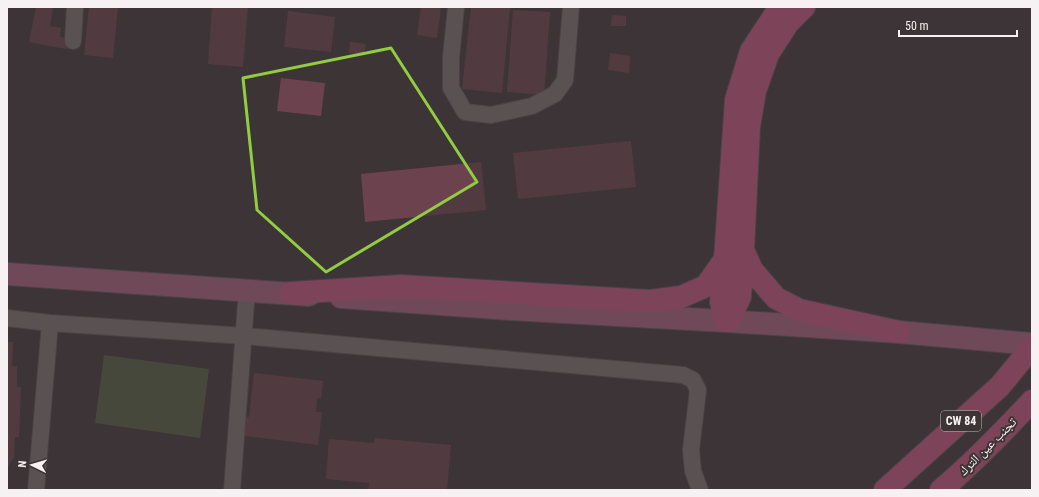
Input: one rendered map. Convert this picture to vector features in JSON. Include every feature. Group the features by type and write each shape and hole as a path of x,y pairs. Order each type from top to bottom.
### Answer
{"highway":[{"path":"727,321 740,297 734,254 736,100 751,51 780,7"},
{"path":"291,293 401,286 650,301 681,297 706,286 734,254 749,127 755,91 768,54 788,23 804,7"},
{"path":"734,254 752,270 776,298 799,310 898,332"},
{"name":"CW 84","path":"885,490 1000,386 1032,347"},
{"name":"تجنب عين الترك","path":"941,490 1005,430 1032,401"}],"main road":[{"path":"7,274 518,310 898,332 1032,344"}],"street":[{"path":"73,41 75,7"},
{"path":"456,7 451,58 451,88 465,112 491,115 532,106 556,94 565,80 571,7"},
{"path":"232,490 247,290"},
{"path":"7,318 50,323 244,336 683,375 693,380 698,390 691,450 693,471 700,490"},
{"path":"36,490 50,323"}],"highlighted area":[{"path":"391,48 477,182 326,272 257,210 243,78"}],"green space":[{"path":"104,355 209,369 200,438 95,423"}],"building":[{"path":"36,7 53,7 50,26 61,28 60,37 68,38 66,49 29,42"},
{"path":"89,7 118,7 113,58 84,55"},
{"path":"212,7 248,7 243,67 208,64"},
{"path":"421,7 441,7 437,38 417,35"},
{"path":"471,7 510,8 502,93 462,89"},
{"path":"513,10 550,12 544,95 507,92"},
{"path":"288,11 335,17 331,52 284,47"},
{"path":"612,15 626,16 626,26 611,26"},
{"path":"350,42 366,44 364,54 349,53"},
{"path":"610,53 630,56 629,73 608,70"},
{"path":"281,78 325,83 321,116 277,111"},
{"path":"631,141 636,187 518,199 513,153"},
{"path":"481,162 486,210 365,222 361,174"},
{"path":"7,342 13,342 12,366 17,366 17,387 21,387 19,437 15,437 14,457 7,468"},
{"path":"254,373 323,381 321,399 317,398 316,412 322,412 318,445 237,435 240,416 249,417"},
{"path":"375,438 451,445 447,490 368,490 369,483 326,479 329,439 374,443"}]}
